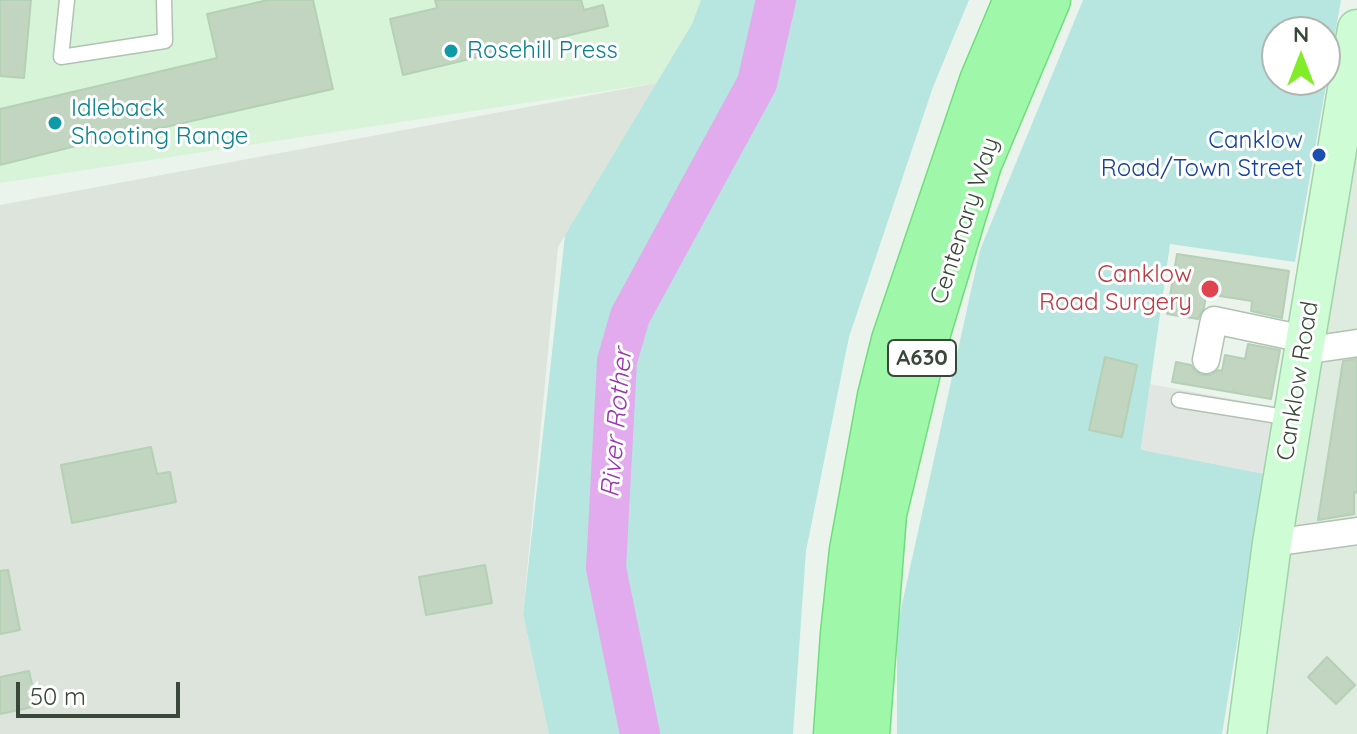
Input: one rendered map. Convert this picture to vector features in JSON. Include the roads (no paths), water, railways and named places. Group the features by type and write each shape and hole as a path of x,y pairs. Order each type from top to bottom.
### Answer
{"main road":[{"name":"Centenary Way","path":"835,734 851,550 879,396 893,340 981,81 1015,0"},
{"name":"Centenary Way","path":"868,734 885,514 926,343 980,164 1049,0"}],"street":[{"name":"Canklow Road","path":"1247,734 1272,543 1356,37"},
{"path":"1206,360 1214,320 1304,345 1357,343"},
{"path":"1272,543 1357,531"}],"lane":[{"path":"67,0 61,57 165,41 164,0"},
{"path":"1179,400 1292,418"}],"waterway":[{"name":"River Rother","path":"640,734 606,568 617,361 630,316 757,83 776,0"}],"place":[{"name":"Rosehill Press","path":"451,51"},
{"name":"Idleback Shooting Range","path":"55,123"},
{"name":"Canklow Road/Town Street","path":"1319,155"},
{"name":"Canklow Road Surgery","path":"1210,289"}]}
